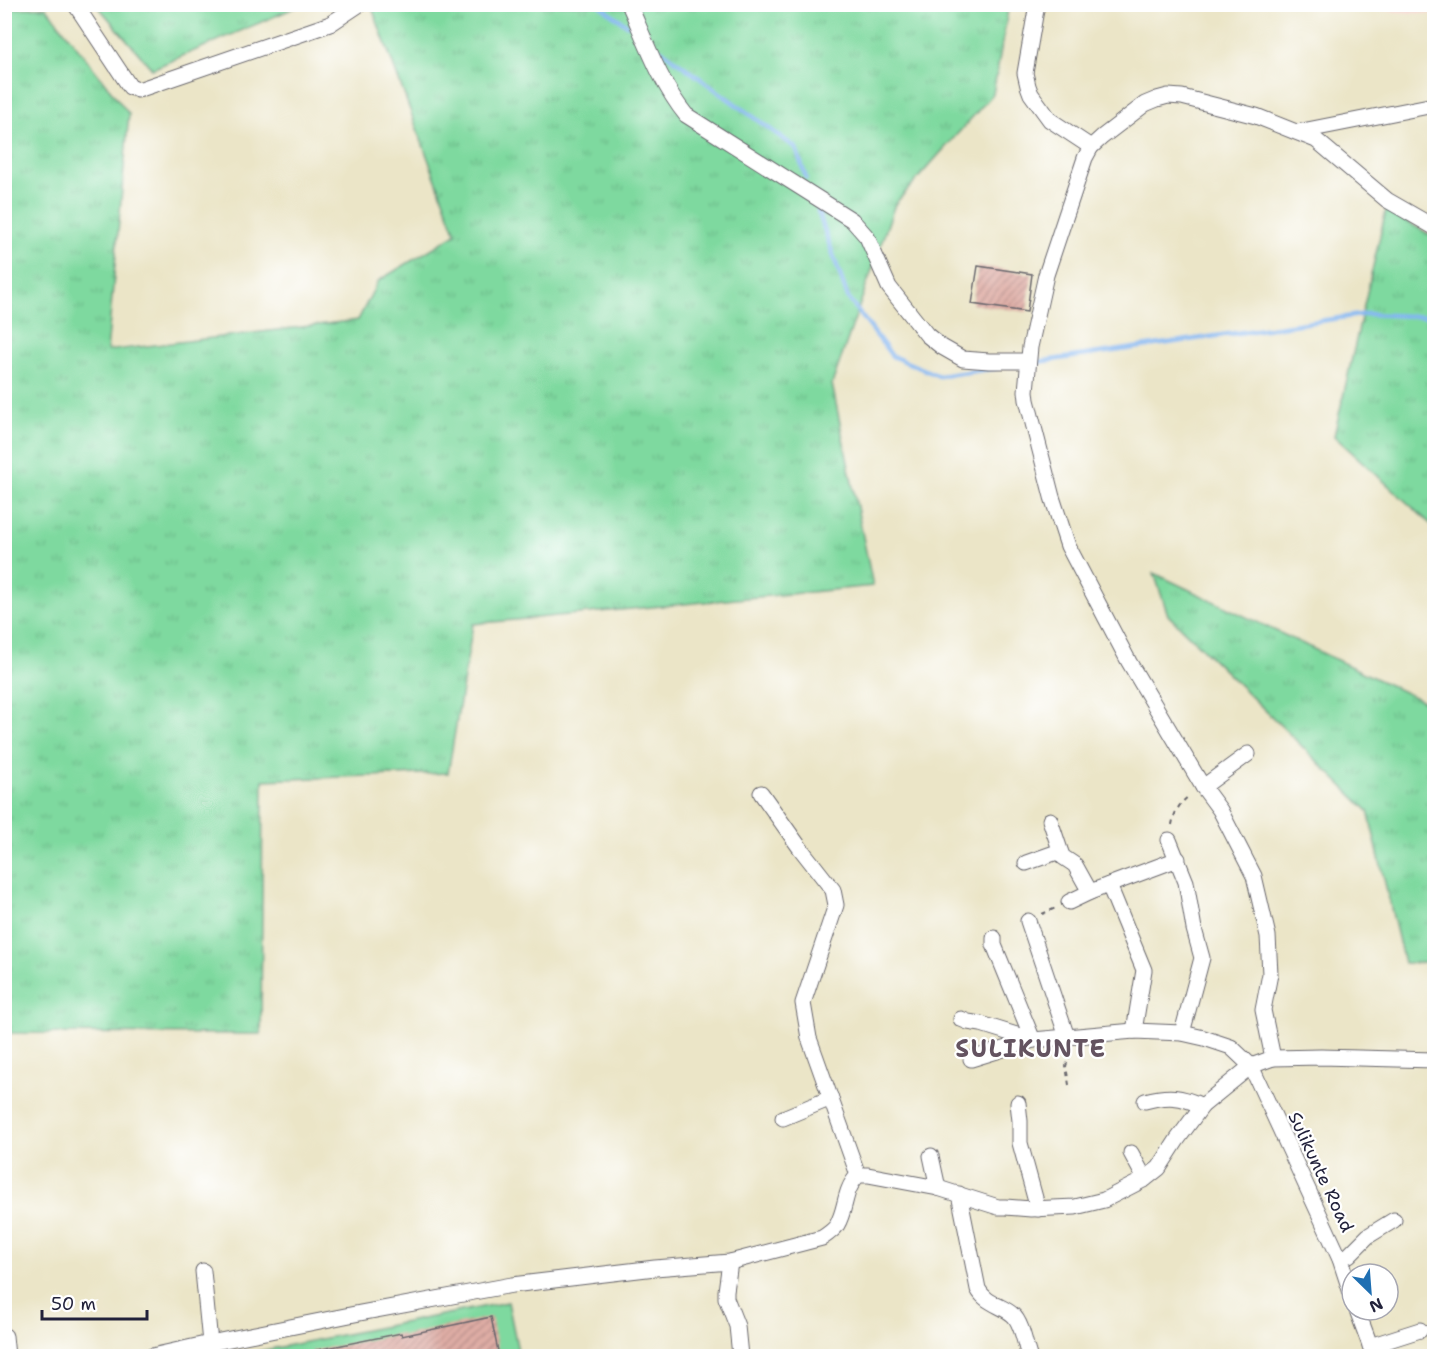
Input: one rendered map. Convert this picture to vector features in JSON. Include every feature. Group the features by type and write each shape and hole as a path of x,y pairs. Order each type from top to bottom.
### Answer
{"street":[{"path":"75,4 130,87 138,90 330,24 360,4"},
{"path":"629,4 674,100 686,115 852,220 867,237 889,287 927,335 963,359 1028,366"},
{"path":"1037,4 1025,73 1031,94 1050,120 1091,147"},
{"path":"1273,1058 1263,1010 1270,974 1268,936 1257,886 1250,866 1220,810 1203,787 1129,662 1068,546 1052,497 1027,400 1030,347 1046,275 1085,158 1091,147 1101,137 1145,104 1156,99 1168,96 1182,97 1256,116 1316,140 1387,200 1434,227"},
{"path":"1297,132 1434,105"},
{"path":"1203,787 1248,754"},
{"path":"761,793 832,890 836,905 803,1003 809,1038 858,1175"},
{"path":"1050,820 1063,857 1076,865 1089,892"},
{"path":"1169,840 1186,882 1194,929 1202,958 1182,1033"},
{"path":"1026,863 1060,851"},
{"path":"1069,902 1089,892 1178,859"},
{"path":"1109,885 1143,970 1134,1031"},
{"path":"1028,921 1067,1038"},
{"path":"994,938 994,945 1033,1040"},
{"path":"961,1019 1033,1040"},
{"path":"971,1059 1033,1040 1134,1031 1182,1033 1204,1038 1231,1047 1251,1066"},
{"path":"152,1356 360,1313 512,1286 655,1268 730,1263 822,1238 830,1233 837,1225 851,1183 858,1175 938,1188 998,1207 1038,1209 1075,1207 1104,1200 1145,1179 1159,1168 1202,1106 1251,1066 1273,1058 1434,1060"},
{"name":"Sulikunte Road","path":"1251,1066 1340,1260"},
{"path":"1145,1101 1173,1097 1189,1100 1202,1106"},
{"path":"783,1118 831,1098"},
{"path":"1017,1103 1020,1143 1038,1209"},
{"path":"1131,1153 1145,1179"},
{"path":"931,1156 938,1188"},
{"path":"959,1194 978,1289 986,1299 1011,1313 1017,1320 1029,1356"},
{"path":"1340,1260 1349,1255 1368,1236 1394,1220"},
{"path":"730,1263 726,1298 737,1326 740,1356"},
{"path":"203,1271 210,1343"},
{"path":"1361,1322 1372,1351 1420,1329"},
{"path":"5,1336 7,1356"}],"path":[{"path":"1169,840 1173,815 1182,801 1203,787"},
{"path":"1028,921 1069,902"},
{"path":"1067,1038 1070,1058 1066,1066 1069,1086"}],"shaded area":[{"path":"1302,5 1434,5 1434,13 1430,14"}],"green space":[{"path":"97,5 301,5 152,69"},
{"path":"371,5 1009,5 993,94 895,204 832,384 873,586 473,624 448,773 263,780 261,1034 5,1033 4,9 46,7 129,114 107,351 358,320 378,281 456,234"},
{"path":"1386,210 1434,237 1434,527 1334,436"},
{"path":"1154,573 1425,702 1434,682 1434,963 1404,963 1368,811 1168,615"},
{"path":"508,1302 519,1356 240,1355"}],"building":[{"path":"978,266 1032,274 1027,312 972,304"},
{"path":"491,1317 499,1356 312,1356 312,1351 401,1333 402,1336"}],"waterway":[{"path":"598,4 627,25"},
{"path":"661,50 796,148 806,178"},
{"path":"818,211 848,298 892,356 939,376 996,368"},
{"path":"1031,363 1367,314 1434,317"}],"district":[{"name":"SULIKUNTE","path":"1031,1049"}]}
